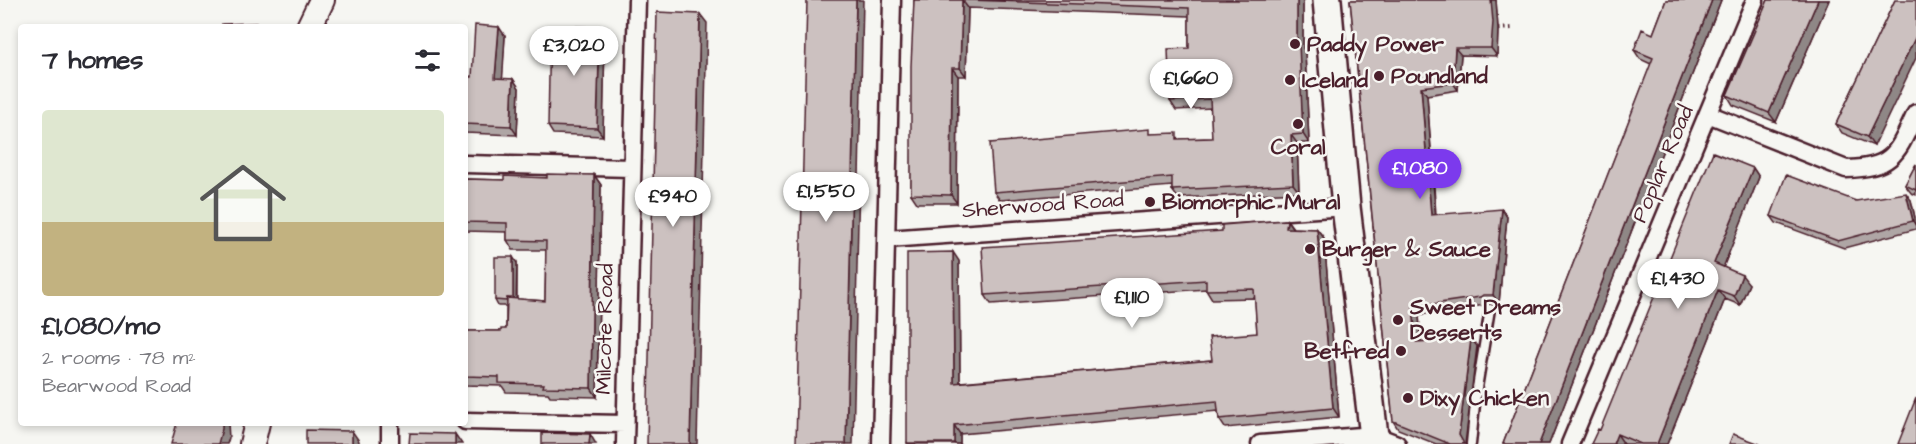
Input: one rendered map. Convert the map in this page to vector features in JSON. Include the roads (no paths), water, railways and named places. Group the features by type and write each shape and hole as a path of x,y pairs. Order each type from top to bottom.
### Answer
{"main road":[{"path":"1327,0 1346,207 1382,441"}],"street":[{"path":"310,24 322,0"},
{"name":"Milcote Road","path":"625,444 637,0"},
{"path":"881,444 892,0"},
{"name":"Poplar Road","path":"1570,444 1755,0"},
{"path":"1708,114 1846,169 1866,169 1883,162 1897,152 1916,113"},
{"path":"468,164 631,168"},
{"name":"Sherwood Road","path":"887,238 1346,207"},
{"path":"468,421 625,424"},
{"path":"252,444 256,426"},
{"path":"390,426 390,444"},
{"path":"1260,444 1382,441"}],"lane":[{"path":"1471,444 1490,309"}],"place":[{"name":"Paddy Power","path":"1295,44"},
{"name":"Poundland","path":"1379,76"},
{"name":"Iceland","path":"1290,80"},
{"name":"Coral","path":"1298,124"},
{"name":"Biomorphic Mural","path":"1150,202"},
{"name":"Burger & Sauce","path":"1310,249"},
{"name":"Sweet Dreams Desserts","path":"1398,320"},
{"name":"Betfred","path":"1401,351"},
{"name":"Dixy Chicken","path":"1408,398"}]}
